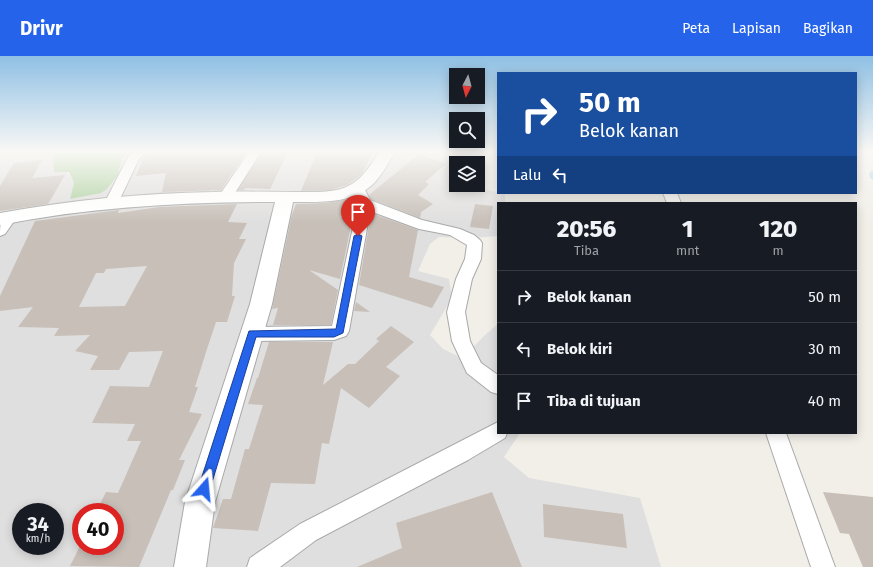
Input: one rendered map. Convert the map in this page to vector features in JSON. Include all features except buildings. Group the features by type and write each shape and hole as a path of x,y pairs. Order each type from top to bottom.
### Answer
{"street":[{"path":"112,202 125,176"},
{"path":"226,196 239,176"},
{"path":"252,334 334,333 340,331 360,196 371,176"},
{"path":"0,231 5,218 112,202 226,196 285,197 334,195 346,193 360,196 418,223 459,233 470,238 475,243 473,259 464,279 456,312 461,341 474,368 497,385"},
{"path":"190,567 200,502 261,304 285,197"},
{"path":"259,567 308,532 460,453 497,432"},
{"path":"776,434 823,567"}],"shaded area":[{"path":"0,176 69,176 74,183 70,199 116,176 449,176 449,192 485,192 485,189 497,192 497,194 505,194 505,202 497,202 497,236 473,238 439,237 430,244 418,271 449,279 452,298 430,335 443,349 462,358 497,325 497,434 519,434 504,457 529,478 640,498 661,567 0,567"}],"green space":[{"path":"71,176 117,176 107,189 101,193 70,199 74,183"}],"route":[{"path":"204,489 252,334 337,333 340,331 352,260 358,236"}]}
